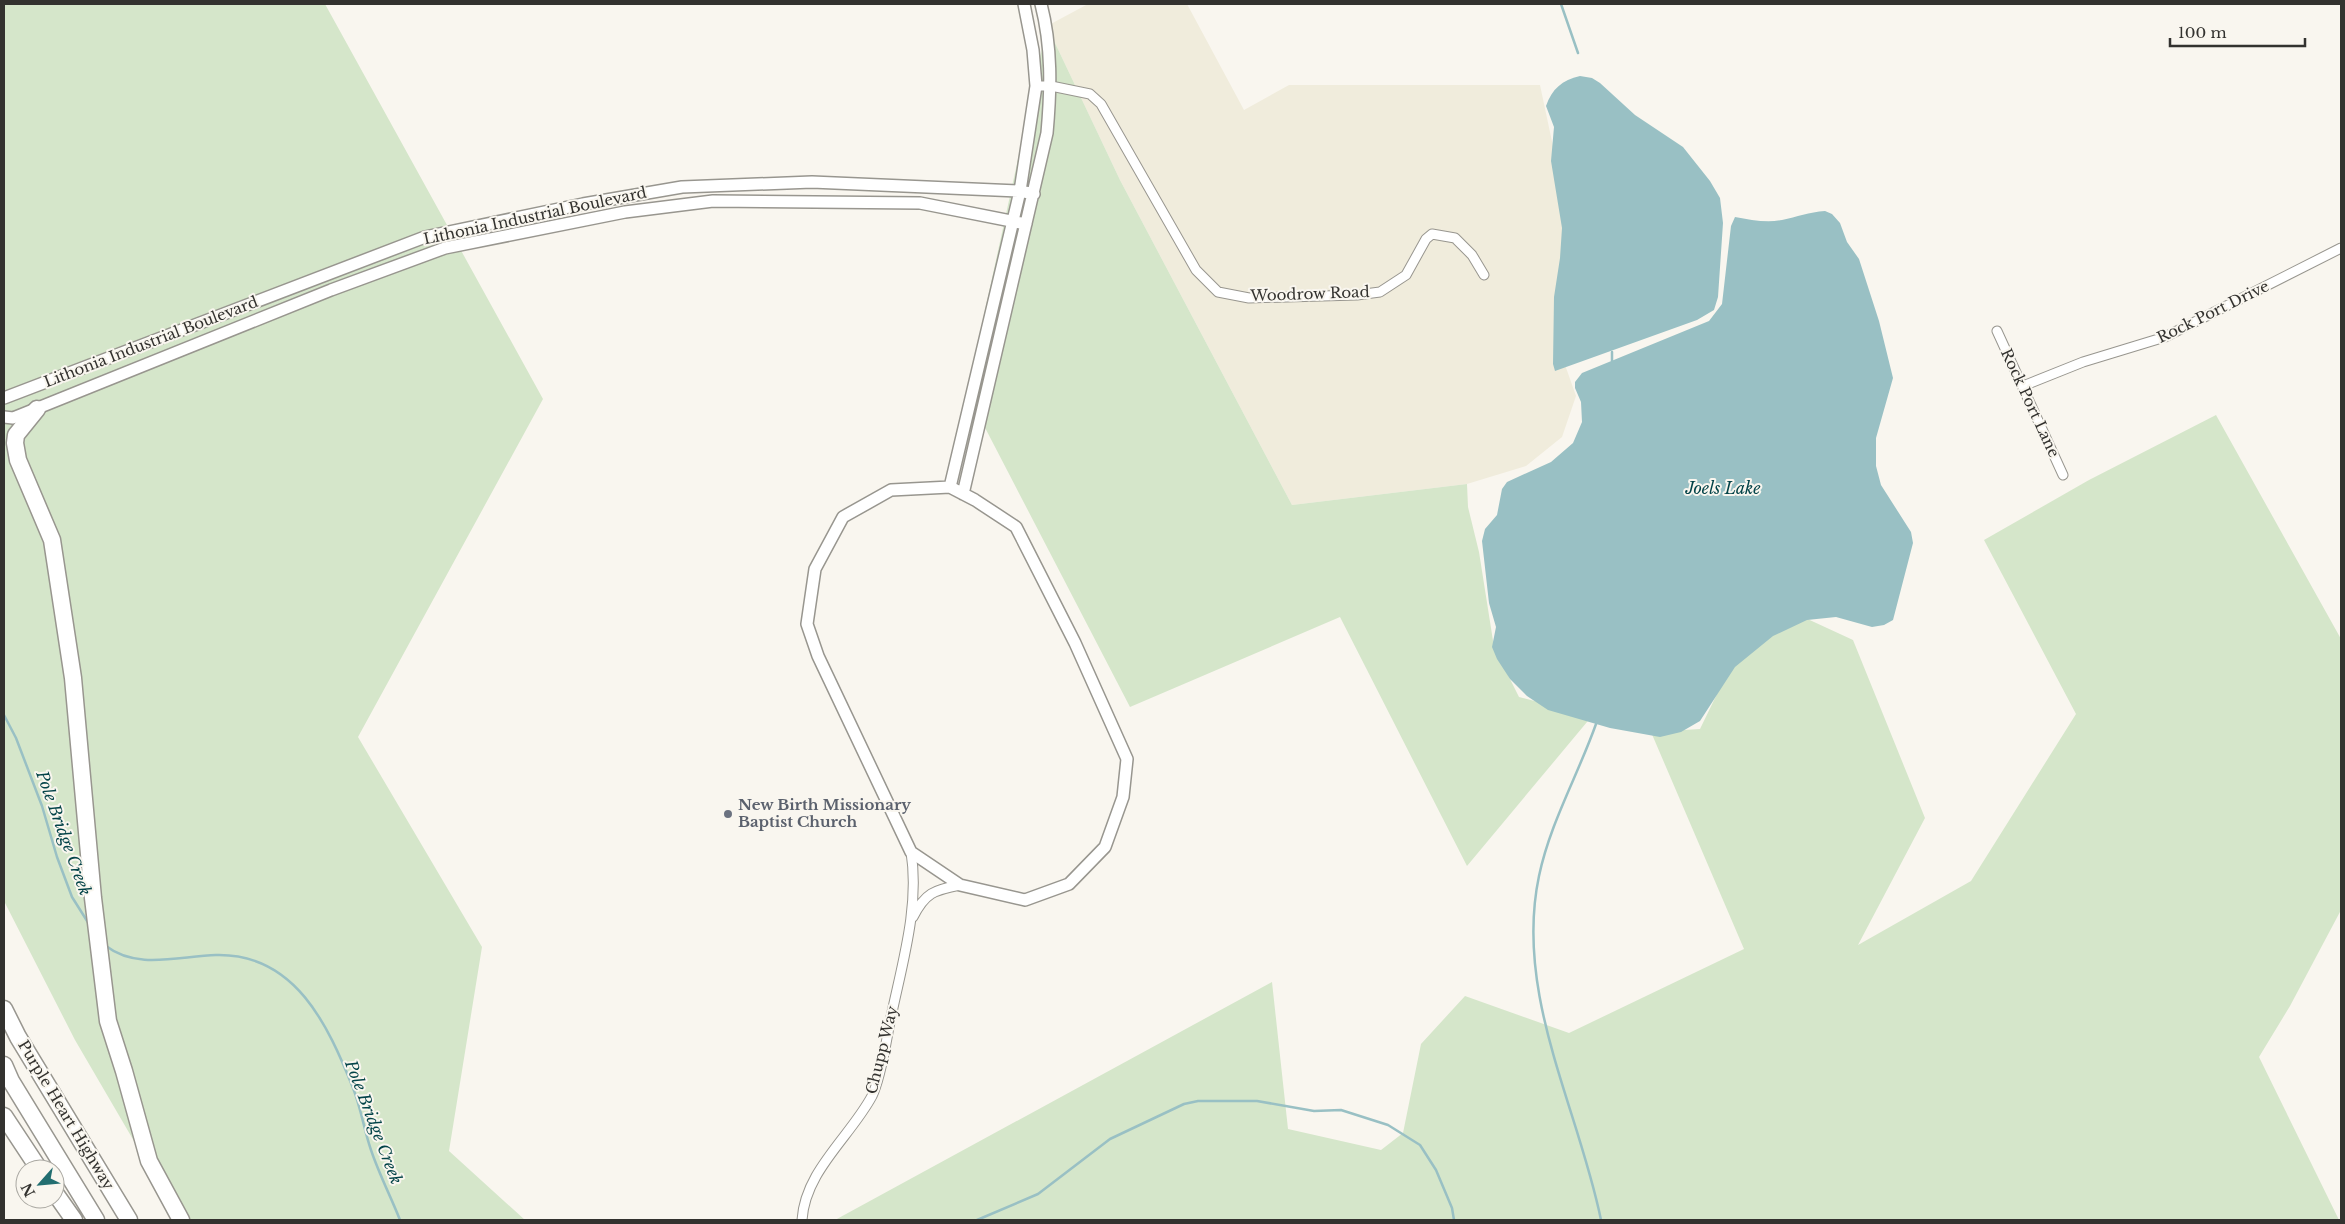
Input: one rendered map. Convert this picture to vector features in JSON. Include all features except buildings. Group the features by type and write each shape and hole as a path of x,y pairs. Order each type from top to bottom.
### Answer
{"highway":[{"path":"37,409 16,435 14,443 18,460 52,540 73,678 92,898 108,1021 149,1161 180,1220"},
{"path":"4,442 56,575"},
{"name":"Purple Heart Highway","path":"4,1009 18,1037 129,1220"},
{"name":"Purple Heart Highway","path":"4,1065 11,1081 96,1220"},
{"path":"4,1116 32,1159"},
{"path":"65,1207 74,1220"}],"street":[{"path":"950,487 1020,190 1036,86 1033,50 1024,4"},
{"path":"963,494 1047,133 1051,86 1048,30 1041,4"},
{"name":"Woodrow Road","path":"1036,86 1051,86 1090,94 1101,104 1196,270 1218,292 1249,298 1358,295 1380,292 1406,275 1426,239 1432,234 1455,238 1472,255 1484,275"},
{"name":"Lithonia Industrial Boulevard","path":"4,398 425,237 583,204 682,187 812,182 1020,190 1034,194"},
{"name":"Lithonia Industrial Boulevard","path":"4,417 13,418 37,409 331,290 445,248 625,212 713,201 920,203 1026,224"},
{"name":"Rock Port Drive","path":"2023,386 2083,362 2165,338 2341,248"},
{"name":"Rock Port Lane","path":"1996,331 2063,475"},
{"path":"4,391 21,391"},
{"path":"910,922 914,872 911,852 818,656 807,624 815,569 843,516 891,490 950,487 1016,527 1071,636 1126,759 1122,797 1105,847 1069,884 1025,900 960,885 911,852"},
{"path":"910,922 920,902 937,889 960,885"},
{"name":"Chupp Way","path":"802,1220 803,1205 811,1184 873,1094 884,1051 910,922"}],"shaded area":[{"path":"1088,4 1187,4 1244,110 1289,85 1540,85 1568,217 1564,362 1576,396 1562,437 1526,466 1467,484 1292,505 1120,180 1047,26"}],"green space":[{"path":"4,4 325,4 543,399 358,737 482,947 449,1151 525,1220 180,1220 75,1040 4,901"},
{"path":"1047,26 1120,180 1292,505 1467,484 1468,507 1479,552 1494,647 1519,697 1592,716 1467,866 1340,617 1130,707 967,393"},
{"path":"2216,415 2341,639 2341,910 2290,1006 2259,1057 2339,1220 835,1220 1272,982 1288,1129 1381,1150 1403,1133 1421,1044 1465,996 1569,1033 1744,949 1651,732 1700,729 1733,661 1801,616 1853,640 1925,818 1858,945 1971,881 2076,714 1984,540 2089,480"}],"water":[{"path":"1580,76 1592,78 1600,83 1635,115 1683,147 1710,181 1720,198 1723,223 1718,297 1714,310 1697,320 1555,371 1553,364 1554,297 1562,228 1551,161 1554,127 1546,106 1558,86"},
{"name":"Joels Lake","path":"1825,211 1832,214 1840,223 1847,242 1859,259 1879,321 1893,378 1876,438 1876,466 1881,485 1911,532 1913,543 1893,620 1884,625 1872,627 1836,617 1807,620 1773,636 1735,667 1700,721 1681,732 1660,737 1610,728 1548,710 1527,696 1510,679 1497,659 1492,647 1496,627 1489,603 1482,541 1485,529 1497,515 1502,489 1507,482 1551,462 1573,443 1582,422 1581,402 1575,388 1575,382 1582,373 1709,321 1722,304 1731,226 1735,217 1759,221 1776,221"}],"waterway":[{"path":"1561,4 1578,53"},
{"path":"1612,352 1612,361"},
{"name":"Pole Bridge Creek","path":"4,715 16,738 42,806 57,857 72,897 89,924"},
{"path":"1596,724 1550,837 1539,876 1534,920 1535,964 1542,1007 1552,1050 1591,1178 1601,1220"},
{"name":"Pole Bridge Creek","path":"106,946 131,958 145,960 216,955 244,958 267,966 287,980 305,997 332,1040 353,1088 374,1159 400,1220"},
{"name":"Pole Bridge Creek","path":"977,1220 1038,1194 1110,1139 1184,1104 1198,1101 1257,1101 1314,1111 1341,1110 1388,1125 1420,1145 1436,1170 1452,1208 1454,1220"}],"place":[{"name":"New Birth Missionary Baptist Church","path":"728,814"}]}
